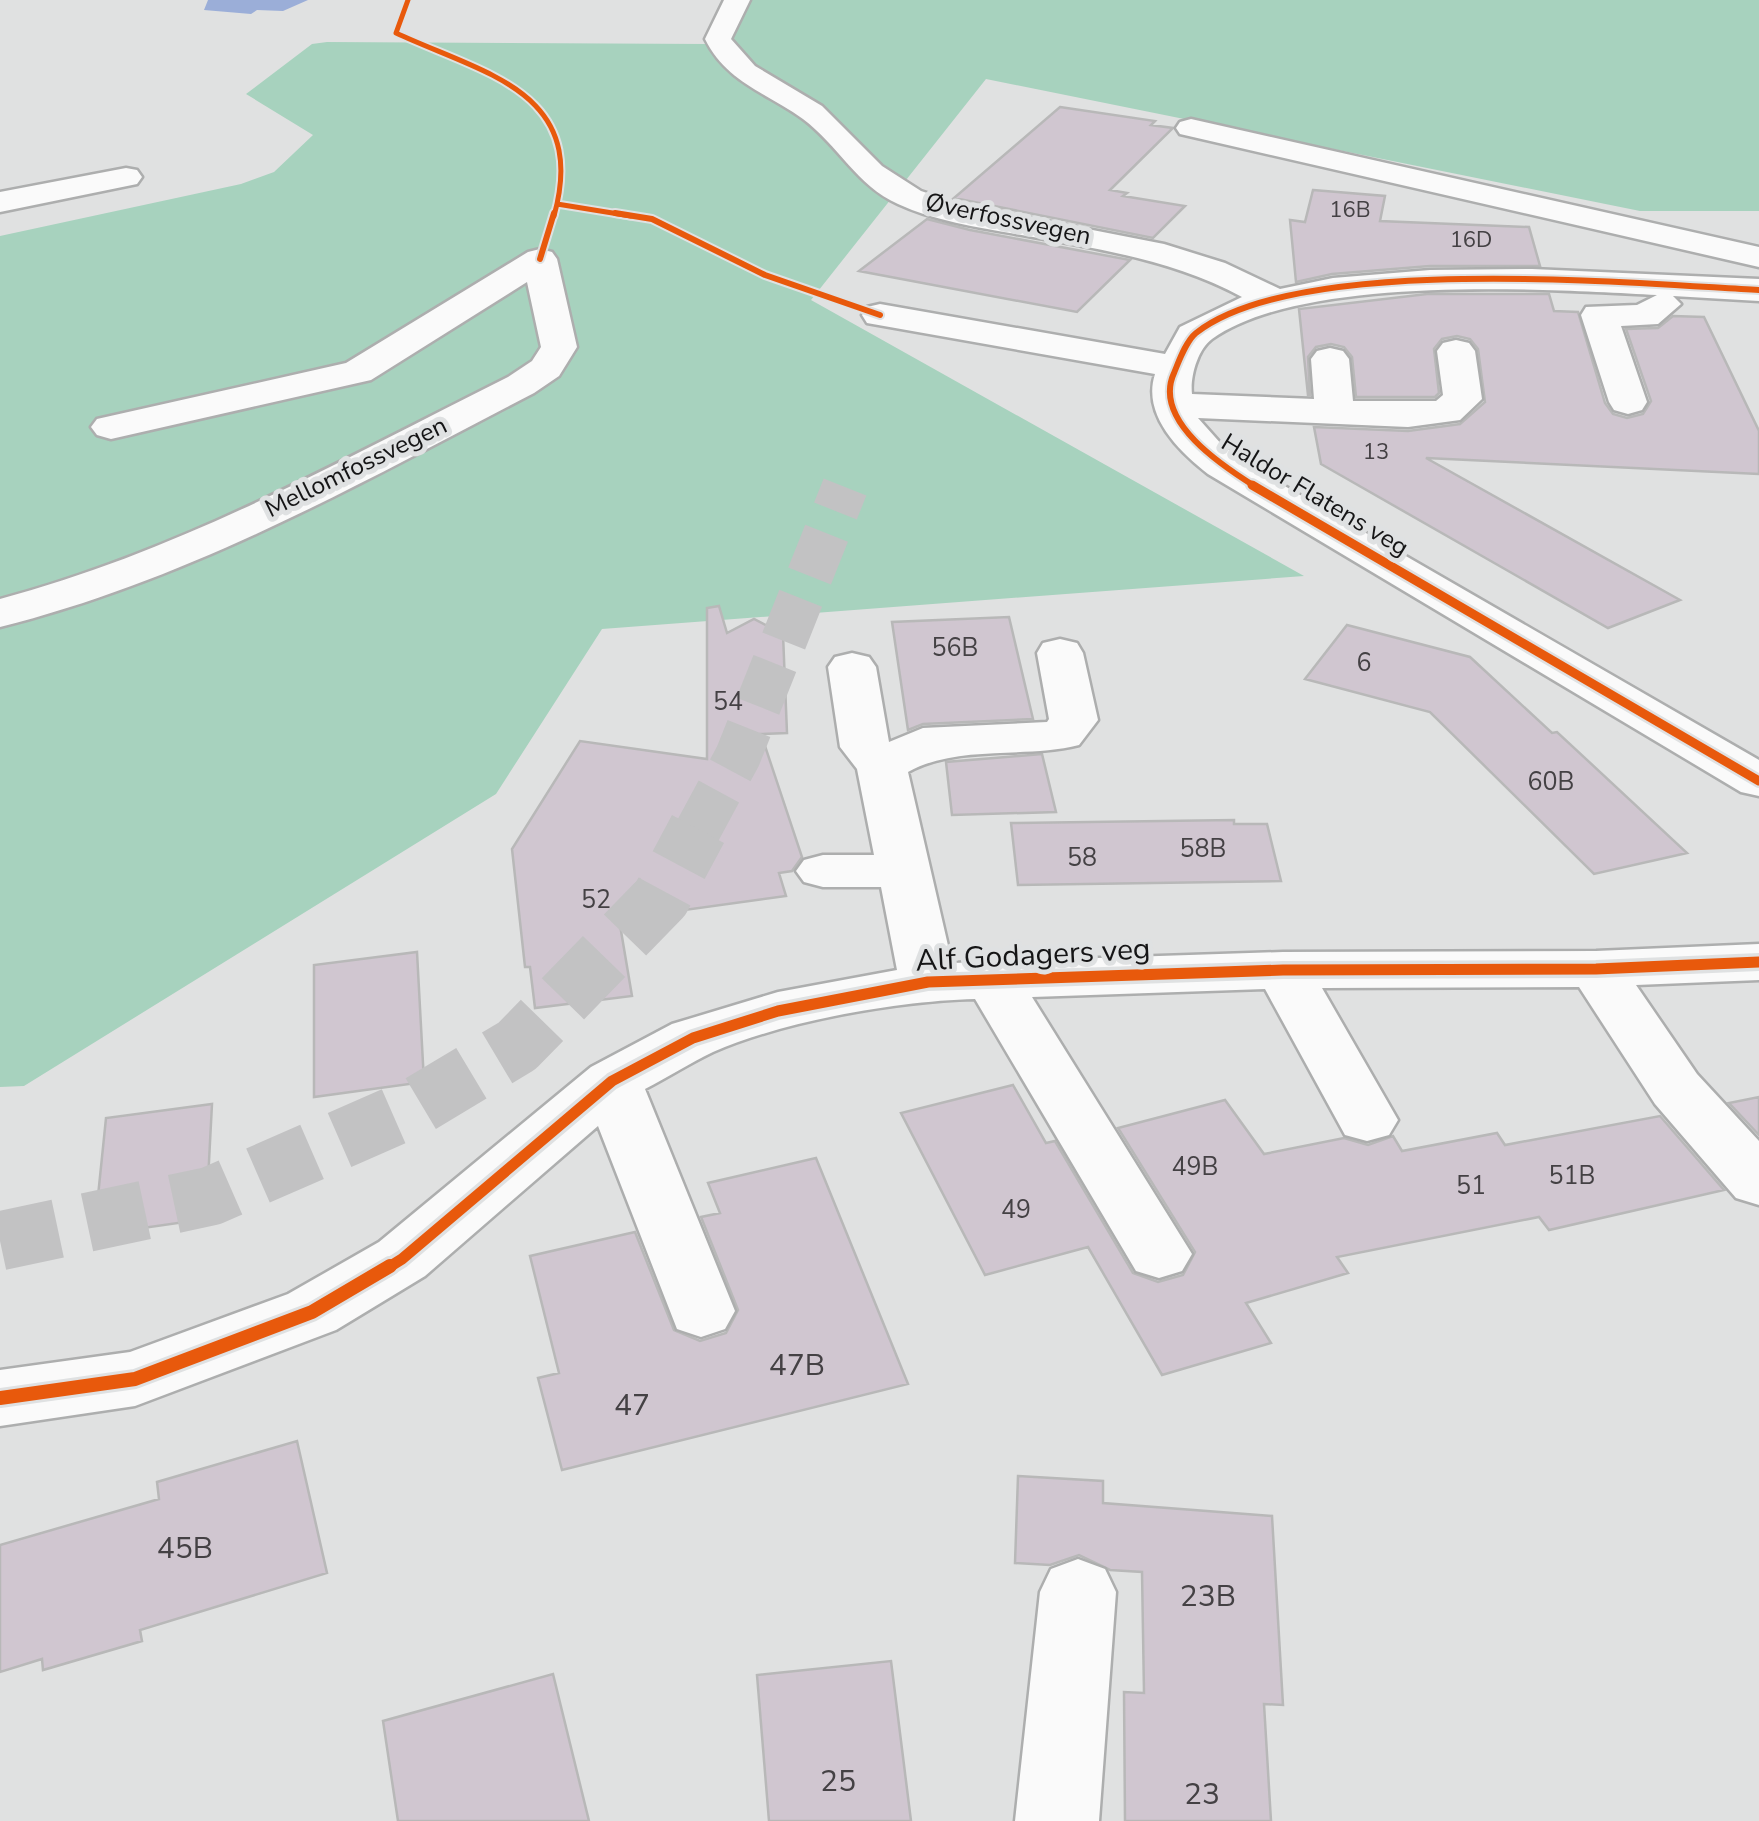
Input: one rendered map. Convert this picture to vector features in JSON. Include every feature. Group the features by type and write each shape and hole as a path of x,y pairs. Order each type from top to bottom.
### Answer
{"street":[{"name":"Øverfossvegen","path":"737,0 718,39 722,51 736,65 816,114 871,174 896,191 961,214 1147,247 1225,273 1272,298"},
{"path":"1190,128 1759,257"},
{"path":"0,202 126,176"},
{"name":"Mellomfossvegen","path":"0,613 40,604 148,567 521,386 546,368 558,347 540,259 358,372 111,427"},
{"path":"1171,386 1186,342 1230,312 1272,298 1348,284 1424,279 1759,290"},
{"path":"1628,402 1600,315 1645,316 1663,305 1660,287"},
{"path":"977,332 1003,302"},
{"path":"880,315 977,332 1171,386 1334,410 1408,415 1446,412 1464,399 1456,352"},
{"path":"1330,359 1334,410"},
{"name":"Haldor Flatens veg","path":"1171,386 1182,430 1205,454 1254,486 1750,767"},
{"path":"882,766 923,743 1062,735 1074,720 1060,654"},
{"path":"852,666 865,748 882,766 928,982"},
{"path":"823,871 903,871"},
{"name":"Alf Godagers veg","path":"0,1398 135,1380 312,1312 402,1260 612,1081 692,1038 778,1011 928,982 1282,970 1596,969 1759,962"},
{"path":"1596,969 1634,1032 1676,1088 1759,1182"},
{"path":"1282,970 1367,1120"},
{"path":"992,980 1158,1254"},
{"path":"612,1081 702,1311"},
{"path":"1056,1821 1078,1592"}],"green space":[{"path":"751,0 1759,0 1759,211 1640,211 986,79 811,300 1304,576 602,629 496,794 24,1086 0,1087 0,236 241,184 274,172 313,135 246,94 312,44 708,44"}],"water":[{"path":"208,0 308,0 283,11 257,10 251,14 204,10"}],"building":[{"path":"1060,107 1155,121 1151,125 1173,128 1110,190 1127,193 1123,196 1185,206 1153,238 954,198"},
{"path":"1313,190 1385,196 1380,221 1529,227 1540,266 1430,266 1332,274 1296,282 1290,220 1305,222"},
{"path":"927,219 1130,260 1077,312 859,271"},
{"path":"1427,294 1549,294 1554,311 1578,312 1605,403 1613,414 1627,418 1643,414 1651,401 1626,329 1658,328 1673,316 1704,317 1759,431 1759,474 1426,458 1680,600 1608,628 1321,464 1314,427 1408,431 1460,424 1485,402 1478,349 1470,339 1457,336 1442,339 1434,349 1439,393 1435,397 1356,397 1352,357 1344,347 1331,344 1316,347 1308,357 1308,395 1299,309"},
{"path":"719,606 727,633 754,619 783,634 787,733 761,734 802,857 792,871 779,873 786,896 619,919 632,996 535,1008 530,967 525,967 512,849 580,741 707,759 707,608"},
{"path":"1009,617 1033,719 923,724 908,730 892,622"},
{"path":"1347,625 1470,657 1687,853 1594,874 1430,712 1305,679"},
{"path":"1042,754 1056,812 952,815 946,762"},
{"path":"1234,820 1234,824 1267,824 1281,881 1018,885 1011,823"},
{"path":"417,952 424,1082 314,1097 314,965"},
{"path":"1013,1085 1046,1143 1055,1141 1133,1273 1158,1282 1183,1275 1195,1252 1118,1128 1225,1100 1264,1154 1344,1138 1368,1145 1393,1136 1402,1151 1497,1133 1505,1145 1660,1116 1724,1190 1549,1230 1539,1217 1337,1257 1348,1273 1246,1303 1271,1343 1162,1375 1088,1247 985,1275 901,1113"},
{"path":"1759,1097 1759,1135 1729,1103"},
{"path":"212,1104 206,1219 94,1235 106,1118"},
{"path":"816,1158 908,1384 562,1470 538,1378 559,1373 530,1256 635,1232 674,1330 700,1341 726,1333 738,1310 701,1217 720,1213 708,1183"},
{"path":"297,1441 327,1573 140,1630 142,1641 43,1670 42,1659 0,1672 0,1545 159,1499 157,1482"},
{"path":"1018,1476 1103,1481 1103,1503 1272,1516 1283,1705 1264,1704 1271,1821 1125,1821 1124,1692 1144,1693 1142,1572 1110,1570 1079,1555 1050,1565 1015,1563"},
{"path":"891,1661 911,1821 769,1821 757,1675"},
{"path":"553,1674 589,1821 398,1821 383,1721"}],"tunnel":[{"path":"697,832 738,756 845,487"},
{"path":"0,1241 211,1196 415,1107 517,1046 661,898 698,829"}],"cycle path":[{"path":"408,0 396,33 503,79 545,114 557,138 562,169 557,203 540,259"},
{"path":"557,204 652,219 765,275 880,315"},
{"path":"1759,290 1532,280 1430,280 1333,288 1250,305 1193,335 1171,379 1173,399 1186,431 1222,465 1759,781"},
{"path":"0,1398 135,1379 312,1312 402,1259 612,1081 693,1038 778,1011 928,982 1283,970 1596,969 1759,962"}]}
